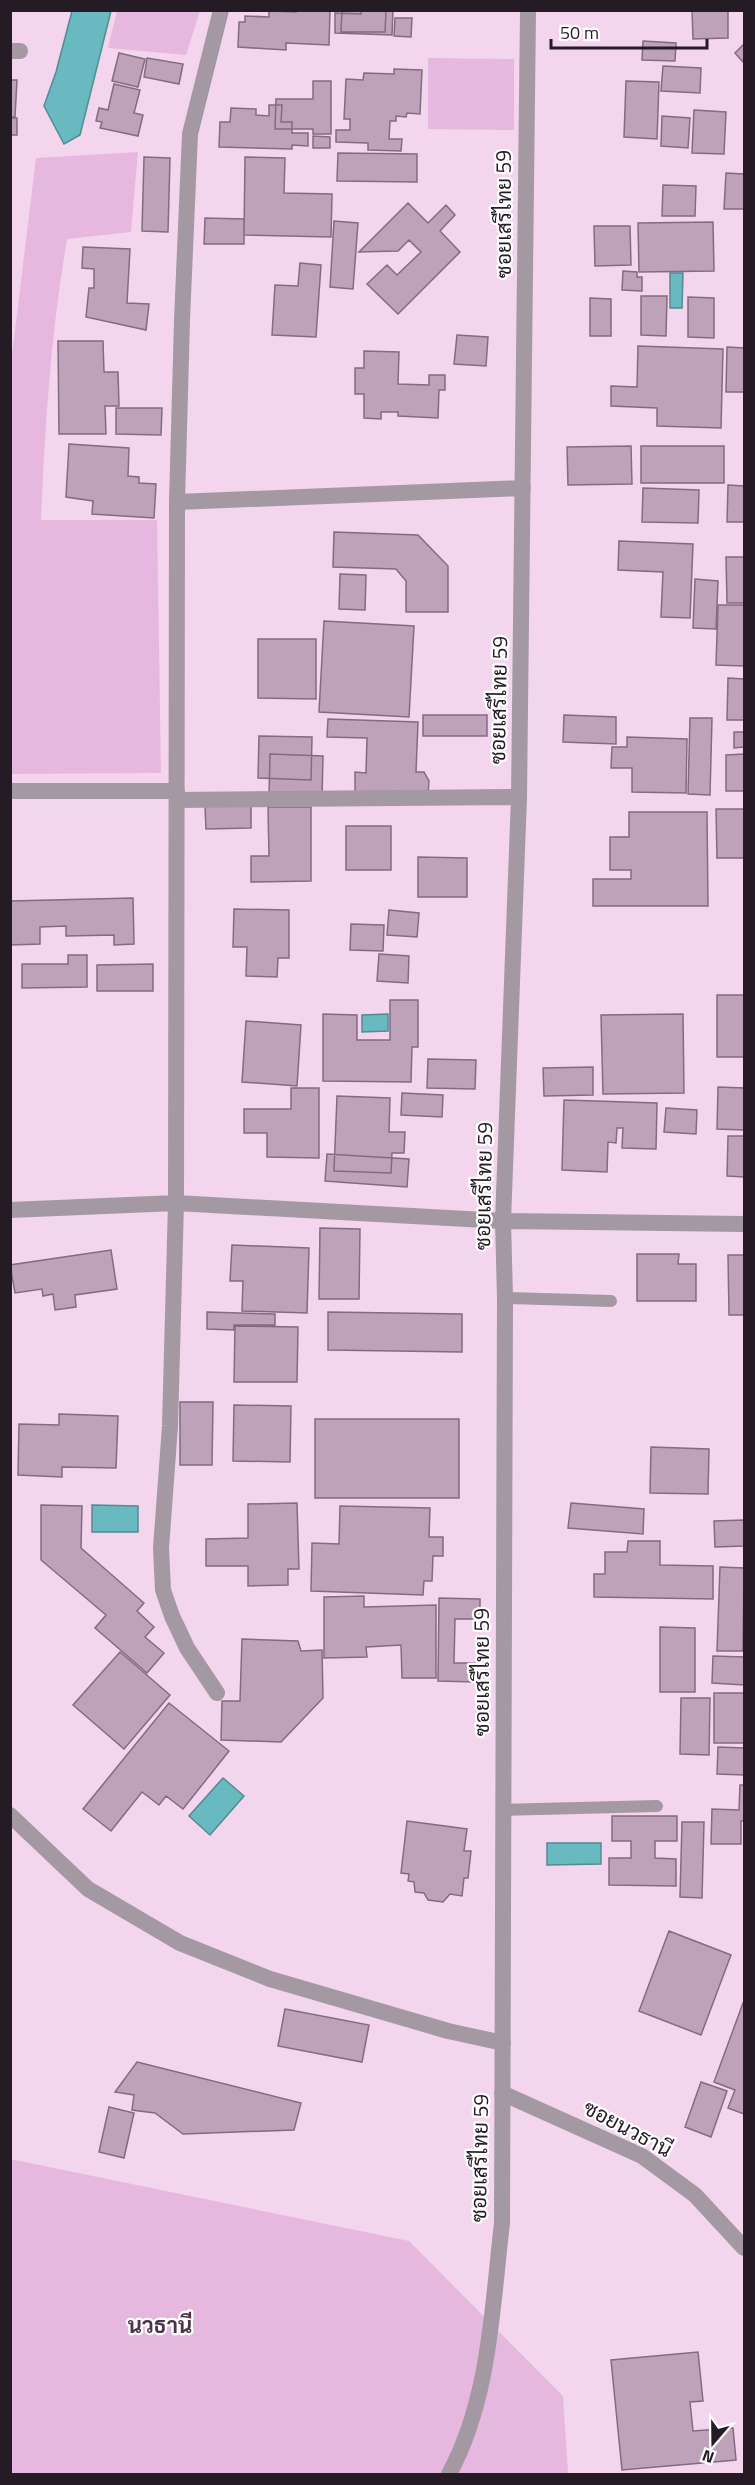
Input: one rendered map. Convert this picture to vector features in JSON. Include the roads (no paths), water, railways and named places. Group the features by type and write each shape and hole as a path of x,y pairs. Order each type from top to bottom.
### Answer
{"street":[{"path":"217,1694 187,1648 172,1616 163,1590 161,1548 170,1426 176,1203 177,502 188,155 195,112 221,10"},
{"name":"ซอยเสรีไทย 59","path":"449,2475 469,2427 486,2361 502,2223 505,1298 503,1221 519,797 528,10"},
{"path":"177,502 523,488"},
{"path":"10,791 177,796 519,797"},
{"path":"10,1210 176,1203 503,1221 744,1224"},
{"path":"10,1815 88,1889 180,1943 270,1979 448,2031 503,2043"},
{"name":"ซอยนวธานี","path":"502,2093 642,2156 695,2196 744,2248"}],"lane":[{"path":"505,1298 611,1301"},
{"path":"503,1810 657,1806"}],"district":[{"name":"นวธานี","path":"160,2325"}]}
